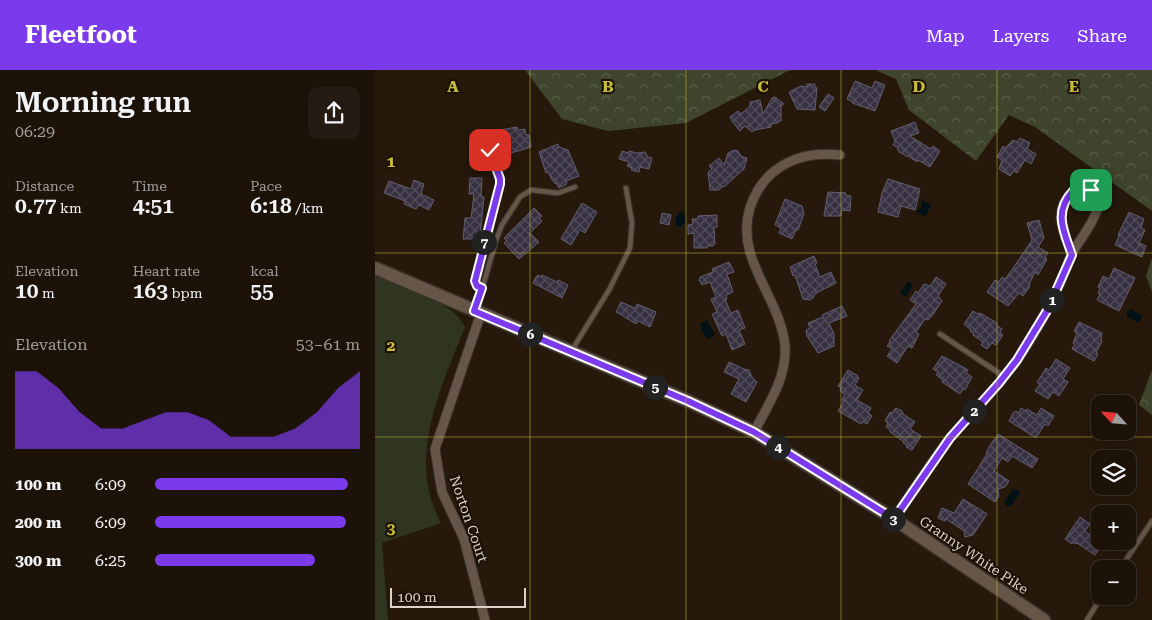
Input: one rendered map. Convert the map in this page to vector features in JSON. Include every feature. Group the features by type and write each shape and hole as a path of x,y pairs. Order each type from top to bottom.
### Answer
{"main road":[{"name":"Granny White Pike","path":"375,268 688,401 754,432 894,519 1044,620"}],"street":[{"path":"754,432 781,377 785,348 782,329 749,252 746,234 750,206 763,183 784,165 816,154 840,155"},
{"path":"894,519 950,438 1005,376 1039,326 1072,255 1088,229 1098,206 1098,199 1094,193 1084,188 1072,192 1061,212 1062,225 1072,255"},
{"name":"Norton Court","path":"477,312 435,450 442,492 464,539 485,620"}],"lane":[{"path":"482,288 477,286 475,281 500,184 490,150"},
{"path":"477,312 482,288 500,229 520,197 531,190 558,193 575,187"},
{"path":"571,351 609,290 630,248 632,223 627,188"},
{"path":"940,334 1005,376"},
{"path":"1126,560 1152,521"},
{"path":"1087,620 1096,605"}],"green space":[{"path":"525,70 796,70 788,71 686,123 608,131 562,119"},
{"path":"875,70 1152,70 1152,211 1035,127 1009,115 976,161 909,110 896,79"},
{"path":"1152,257 1152,292 1146,276"},
{"path":"375,275 439,302 459,318 465,327 435,408 427,450 426,471 429,491 441,523 382,543 388,620 375,620"},
{"path":"1152,370 1152,415 1139,405"}],"shaded area":[{"path":"922,200 931,205 925,217 917,212"},
{"path":"682,212 686,220 679,227 676,225 676,218"},
{"path":"908,281 913,285 906,297 900,293"},
{"path":"1131,309 1142,316 1139,323 1127,317 1127,312"},
{"path":"707,320 715,335 708,339 704,335 700,324"},
{"path":"1013,489 1018,490 1020,493 1011,506 1007,506 1004,502"}],"building":[{"path":"855,81 872,88 875,81 885,85 875,111 852,103 847,99"},
{"path":"807,84 815,84 817,88 815,110 797,109 789,92 801,86 807,87"},
{"path":"828,94 834,98 825,111 819,107"},
{"path":"775,97 784,104 781,106 781,121 771,124 771,127 752,132 745,126 740,131 730,117 738,111 741,114 750,106 750,102 760,100 763,114 772,98"},
{"path":"915,122 919,133 910,136 931,149 933,146 940,151 930,167 899,152 897,147 893,145 895,141 891,131"},
{"path":"517,127 518,130 525,129 526,135 529,135 531,147 498,155 492,134 495,131"},
{"path":"1020,138 1030,143 1027,149 1036,154 1031,164 1025,160 1017,173 1014,171 1010,176 999,169 1002,160 997,157 1003,146 1005,148 1013,140 1017,142"},
{"path":"558,144 559,147 568,150 579,176 566,181 567,184 559,188 548,172 546,173 539,152"},
{"path":"734,150 747,158 744,169 724,187 719,190 710,190 708,172 712,169 709,166 719,158 724,165 728,153"},
{"path":"622,151 628,153 629,151 645,152 648,157 652,158 649,169 640,167 639,172 631,170 632,168 627,166 629,162 619,159"},
{"path":"470,178 482,178 481,197 484,197 480,236 477,236 476,239 463,239 465,218 471,218 474,194 469,194"},
{"path":"888,179 920,189 915,210 901,206 898,217 878,212 882,193"},
{"path":"414,180 424,184 421,194 434,200 429,210 419,205 416,209 404,204 405,201 384,193 389,181 411,189"},
{"path":"828,192 846,193 845,195 851,196 850,211 842,210 841,216 824,216"},
{"path":"785,199 802,206 804,214 798,230 796,230 792,239 779,233 781,228 775,225"},
{"path":"582,203 597,212 585,233 580,230 571,245 561,239"},
{"path":"534,208 542,216 539,219 542,221 530,233 539,242 519,259 504,243 507,241 504,238"},
{"path":"1129,212 1144,219 1141,228 1145,230 1139,243 1146,246 1142,257 1115,245"},
{"path":"662,213 671,215 669,225 660,223"},
{"path":"717,215 717,227 714,227 715,244 707,246 707,248 694,248 694,233 688,234 688,225 693,224 692,219 698,219 698,216"},
{"path":"1039,220 1044,238 1038,247 1048,253 1045,257 1047,259 1038,275 1035,272 1030,286 1023,296 1019,293 1008,306 987,292 995,280 999,282 1002,277 1005,279 1032,240 1027,223"},
{"path":"814,256 820,277 831,272 836,283 815,294 810,300 803,299 795,275 793,276 790,267"},
{"path":"729,262 734,272 727,274 733,292 726,295 727,299 725,299 731,313 738,310 745,328 739,330 745,344 732,350 726,334 722,336 712,314 717,312 711,299 716,297 710,282 702,285 699,280 700,277 713,272 712,269"},
{"path":"1114,268 1135,278 1119,311 1097,300 1100,294 1098,293 1100,288 1098,287 1103,276 1109,279"},
{"path":"538,275 557,282 558,280 568,285 562,298 533,283"},
{"path":"936,277 946,284 938,296 942,301 932,316 928,320 925,319 916,332 919,334 912,348 908,346 897,363 887,356 892,349 887,346 889,341 916,304 910,300 916,291 918,293 924,284 930,286"},
{"path":"621,302 635,308 637,304 656,312 650,327 638,321 636,324 616,312"},
{"path":"842,306 847,316 829,323 834,334 834,346 818,353 807,336 806,330 810,328 808,323"},
{"path":"973,311 997,323 996,325 1002,329 1000,333 1003,335 996,345 992,343 987,349 981,345 983,342 973,335 971,330 964,324"},
{"path":"1079,322 1102,333 1102,341 1094,361 1072,349 1077,333 1074,331"},
{"path":"942,356 968,370 966,373 972,377 965,390 963,389 960,394 942,382 943,380 936,375 938,372 933,369"},
{"path":"1056,359 1070,368 1063,379 1068,382 1059,396 1053,392 1048,399 1035,391 1040,384 1037,382 1046,368 1049,370"},
{"path":"729,362 749,370 757,382 746,402 731,394 739,379 724,372"},
{"path":"848,370 858,376 859,378 855,385 863,390 857,400 871,408 868,413 872,416 867,424 863,422 861,424 838,411 844,401 842,400 845,394 840,391 841,388 838,386"},
{"path":"896,408 915,422 910,429 921,436 912,450 906,447 907,445 904,442 886,427 888,423 885,421 890,412 892,413"},
{"path":"1021,408 1037,415 1041,408 1054,416 1048,426 1045,424 1036,438 1009,421 1013,413 1016,411 1019,413"},
{"path":"998,434 1038,459 1032,468 1012,456 1008,462 1002,458 994,471 1009,481 1005,487 998,489 999,496 995,502 968,484"},
{"path":"963,499 987,514 973,535 965,537 964,531 946,519 945,521 938,518 942,508 954,513"},
{"path":"1080,517 1090,524 1085,531 1091,535 1091,550 1099,550 1095,555 1077,543 1073,542 1072,544 1065,539"}],"route":[{"path":"490,150 500,184 475,281 475,285 482,288 474,311 730,420 754,432 894,519 950,438 1005,376 1039,326 1072,255 1062,225 1061,212 1073,191 1082,188 1091,190"}]}
